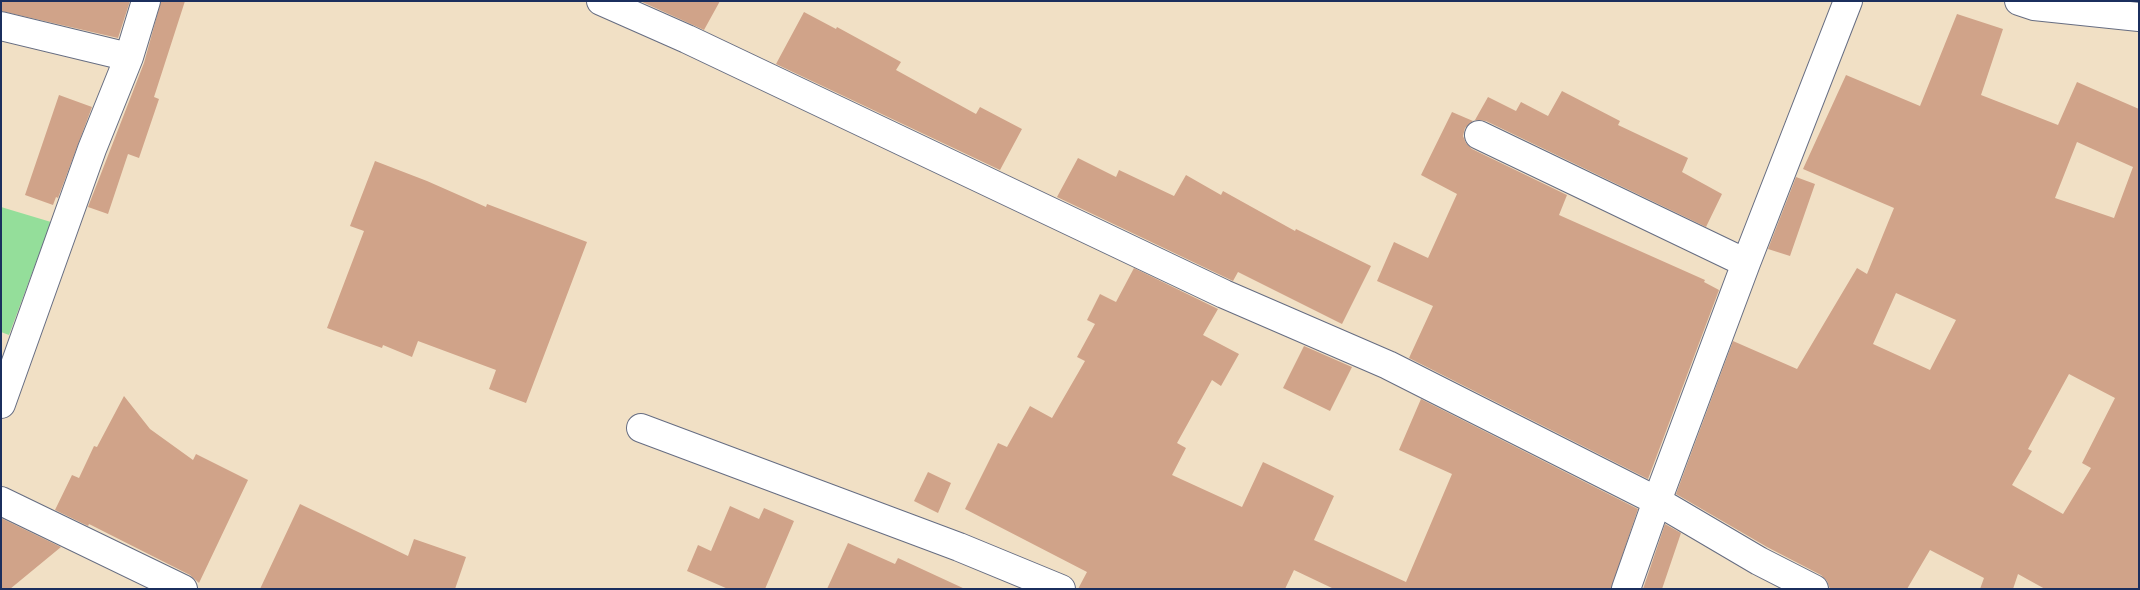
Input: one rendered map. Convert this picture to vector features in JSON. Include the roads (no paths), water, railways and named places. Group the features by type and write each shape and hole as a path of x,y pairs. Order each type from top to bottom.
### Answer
{"street":[{"path":"1,404 92,149 129,56 146,1"},
{"path":"601,1 688,39 1224,294 1388,365 1657,501 1759,561 1814,589"},
{"path":"1626,589 1746,263 1848,1"},
{"path":"2018,1 2034,6 2139,16"},
{"path":"1,26 129,56"},
{"path":"1479,135 1746,263"},
{"path":"641,428 959,546 1061,589"},
{"path":"1,501 183,589"}]}
